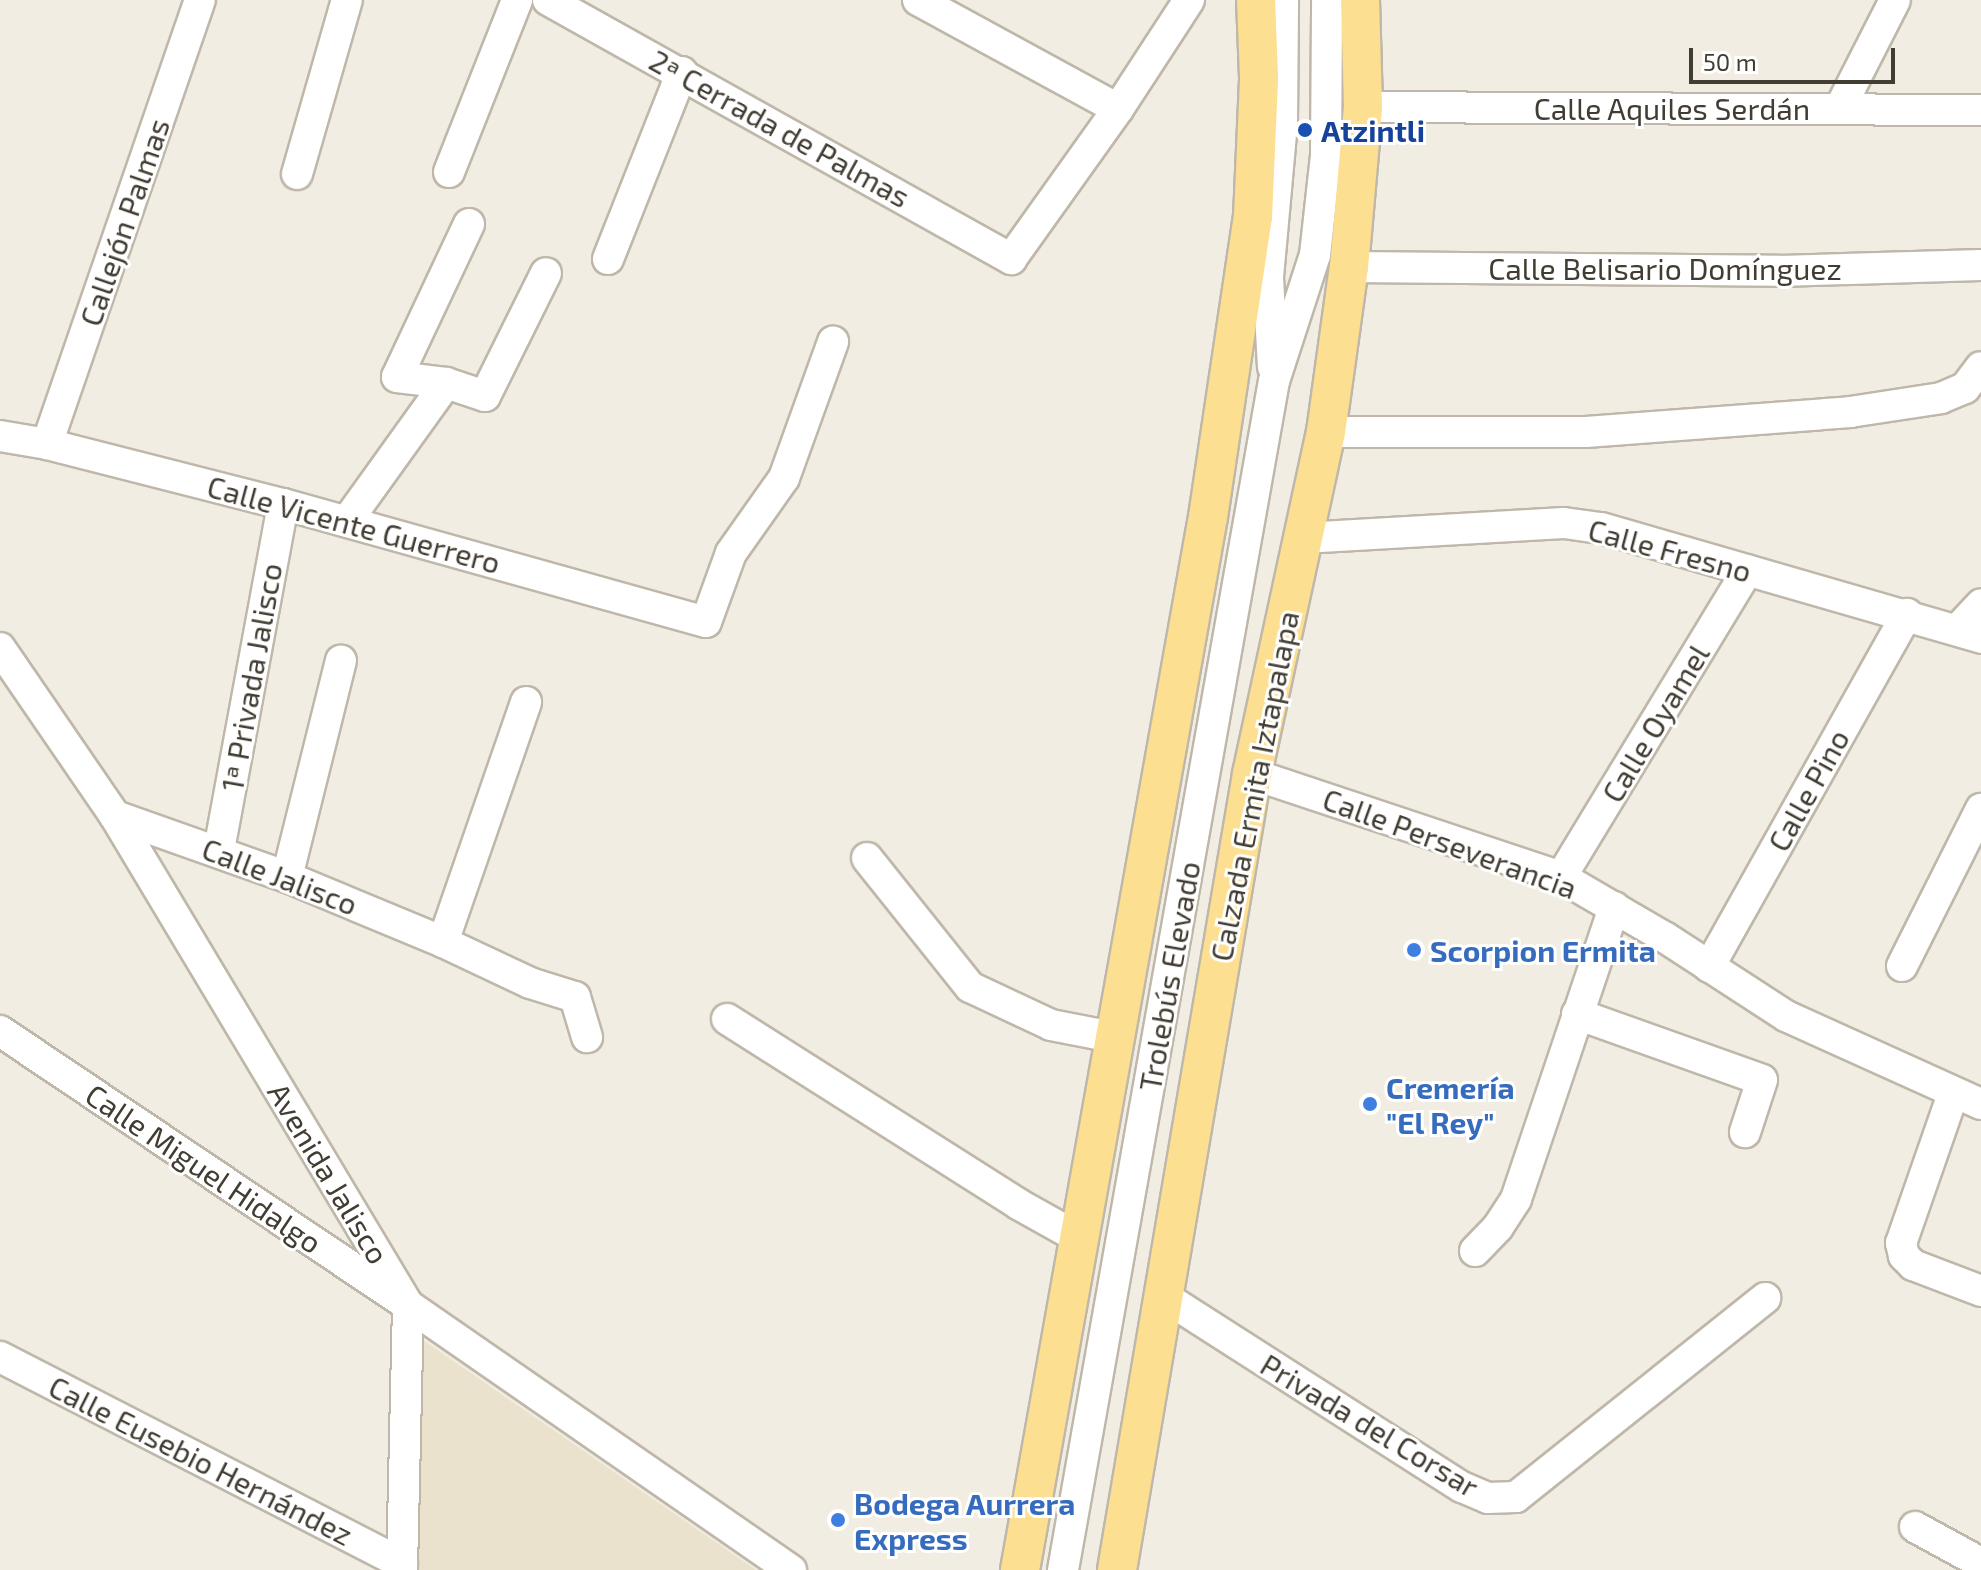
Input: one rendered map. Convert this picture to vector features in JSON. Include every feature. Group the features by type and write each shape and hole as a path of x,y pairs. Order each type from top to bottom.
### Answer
{"main road":[{"path":"1020,1570 1118,1038 1203,548 1253,217 1259,77 1256,0"},
{"name":"Calzada Ermita Iztapalapa","path":"1117,1570 1252,774 1326,432 1349,267 1363,107 1360,0"}],"street":[{"name":"Callejón Palmas","path":"47,444 200,0"},
{"path":"297,174 347,0"},
{"path":"449,172 517,0"},
{"name":"2ª Cerrada de Palmas","path":"548,0 682,72 1011,259 1118,109"},
{"path":"918,0 950,7 1118,109 1189,0"},
{"name":"Trolebús Elevado","path":"1274,381 1268,277 1282,122 1283,0"},
{"name":"Trolebús Elevado","path":"1063,1570 1274,381 1315,255 1326,156 1327,0"},
{"path":"1840,108 1895,0"},
{"path":"608,259 682,72"},
{"name":"Calle Aquiles Serdán","path":"1363,107 1981,110"},
{"path":"469,224 397,377 446,383 485,396 546,273"},
{"name":"Calle Belisario Domínguez","path":"1349,267 1780,271 1981,265"},
{"name":"Calle Vicente Guerrero","path":"0,436 47,444 283,504 706,622 731,553 784,478 833,342"},
{"path":"1326,432 1586,432 1850,412 1941,398 1973,378"},
{"path":"347,521 446,383"},
{"name":"1ª Privada Jalisco","path":"219,850 283,504"},
{"name":"Calle Fresno","path":"1303,538 1564,523 1601,528 1970,633"},
{"name":"Calle Oyamel","path":"1561,877 1748,570"},
{"path":"1970,633 1981,604"},
{"name":"Calle Pino","path":"1709,967 1907,614"},
{"name":"Avenida Jalisco","path":"0,648 115,816 408,1305 791,1570"},
{"path":"287,877 341,661"},
{"path":"443,942 526,702"},
{"name":"Calle Perseverancia","path":"1252,774 1561,877 1786,1016 1953,1094 1981,1104"},
{"path":"1902,966 1981,809"},
{"name":"Calle Jalisco","path":"115,816 219,850 443,942 530,983 575,997 587,1037"},
{"path":"867,858 970,987 1051,1025 1118,1038"},
{"path":"1475,1251 1498,1227 1516,1199 1614,907"},
{"path":"1577,1014 1762,1080 1745,1132"},
{"path":"727,1019 1018,1204 1081,1239"},
{"name":"Calle Miguel Hidalgo","path":"0,1031 408,1305"},
{"path":"1953,1094 1901,1243 1904,1256 1913,1265 1981,1291"},
{"name":"Privada del Corsar","path":"1163,1296 1462,1487 1488,1498 1516,1497 1765,1298"},
{"path":"402,1567 408,1305"},
{"name":"Calle Eusebio Hernández","path":"0,1357 402,1567"},
{"path":"1915,1527 1981,1563"}],"shaded area":[{"path":"420,1338 756,1570 413,1570"}],"place":[{"name":"Atzintli","path":"1305,130"},
{"name":"Scorpion Ermita","path":"1414,950"},
{"name":"Cremería \"El Rey\"","path":"1370,1104"},
{"name":"Bodega Aurrera Express","path":"838,1520"}]}
